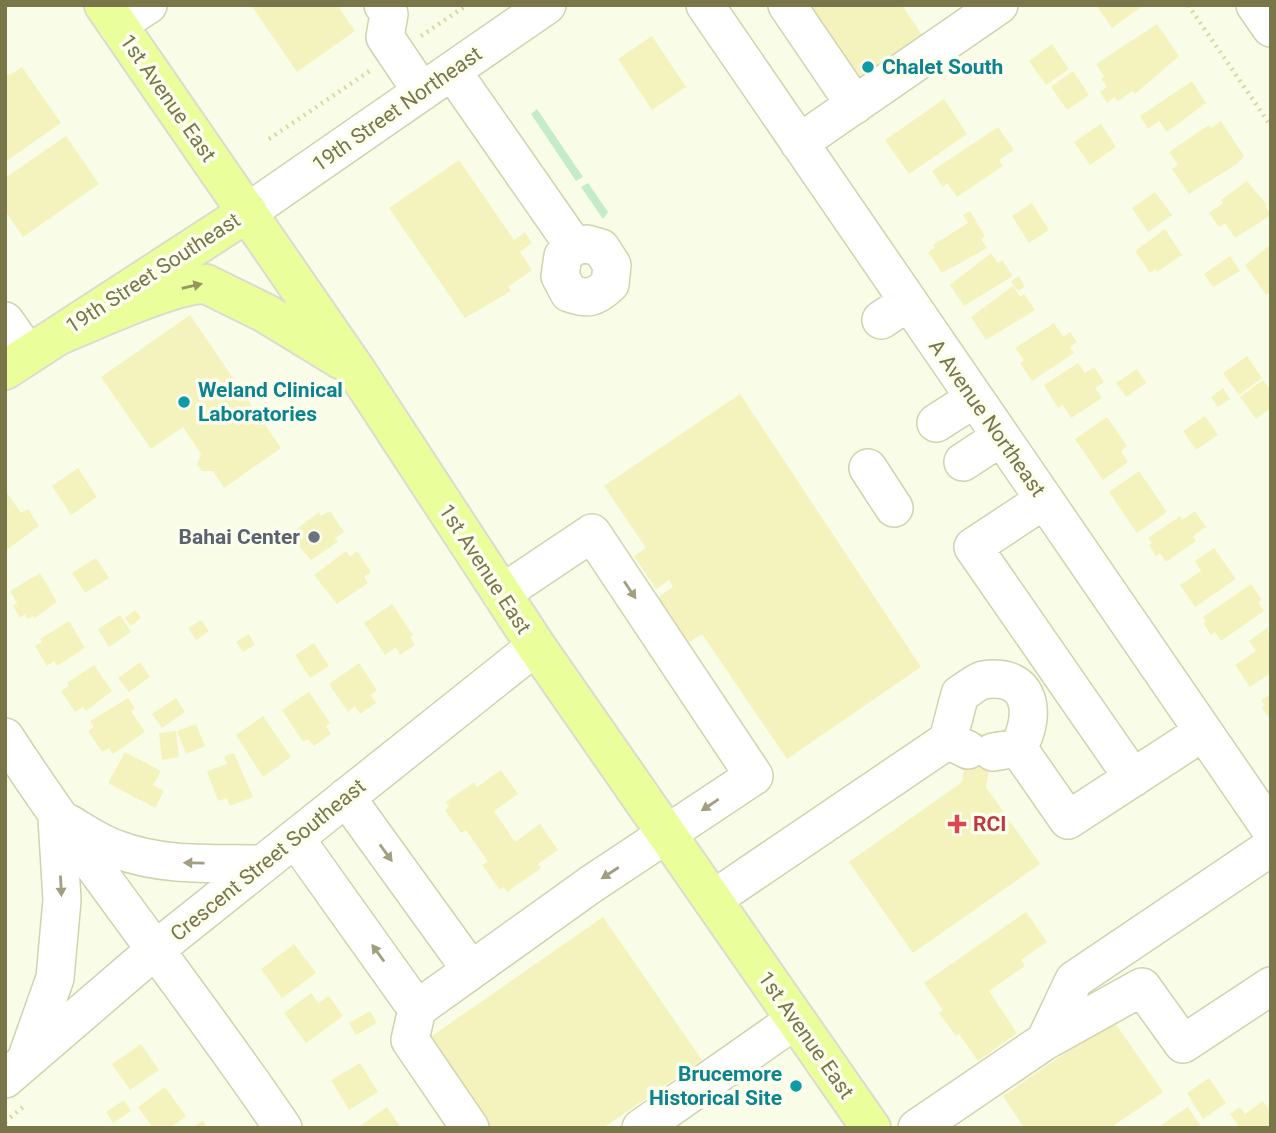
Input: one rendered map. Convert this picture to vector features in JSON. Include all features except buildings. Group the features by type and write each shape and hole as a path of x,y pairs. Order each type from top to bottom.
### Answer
{"main road":[{"name":"1st Avenue East","path":"123,12 248,212 355,369 501,594 872,1128"},
{"name":"19th Street Southeast","path":"31,353 248,212"},
{"name":"19th Street Southeast","path":"31,353 143,302 196,283 206,284 265,313 355,369"}],"street":[{"path":"383,5 389,14 385,37 437,81 575,246"},
{"name":"19th Street Northeast","path":"248,212 547,5"},
{"name":"A Avenue Northeast","path":"705,5 799,144 894,311 974,399 1271,830"},
{"path":"787,5 855,104"},
{"path":"799,144 999,5"},
{"path":"1255,5 1271,28"},
{"path":"5,321 31,353"},
{"path":"936,423 974,399"},
{"path":"963,462 1001,437"},
{"path":"868,468 894,508"},
{"path":"1044,500 973,547 1133,778"},
{"path":"470,1128 411,1040 417,1009 754,776 592,533 501,594"},
{"name":"Crescent Street Southeast","path":"16,1069 155,950 536,646"},
{"path":"1025,692 1058,670"},
{"path":"712,900 981,748 1026,733 1030,712 1025,692 1008,680 981,680 960,694 981,748 1068,820 1203,732"},
{"path":"5,737 57,818 233,1055 283,1128"},
{"path":"346,797 471,970"},
{"path":"57,818 114,848 148,859 184,863 262,864"},
{"path":"16,1069 55,978 62,900 57,818"},
{"path":"295,838 417,1009"},
{"path":"1045,1041 1074,980 1271,847"},
{"path":"916,1128 1045,1041 1142,987 1182,1044 1271,986"},
{"path":"641,1128 795,1020"}],"path":[{"path":"1188,5 1271,125"}],"green space":[{"path":"537,109 583,177 576,181 531,114"},
{"path":"588,183 608,212 603,219 581,187"}],"place":[{"name":"Chalet South","path":"868,67"},
{"name":"Weland Clinical Laboratories","path":"184,402"},
{"name":"Bahai Center","path":"314,537"},
{"name":"RCI","path":"957,824"},
{"name":"Brucemore Historical Site","path":"796,1086"}]}
